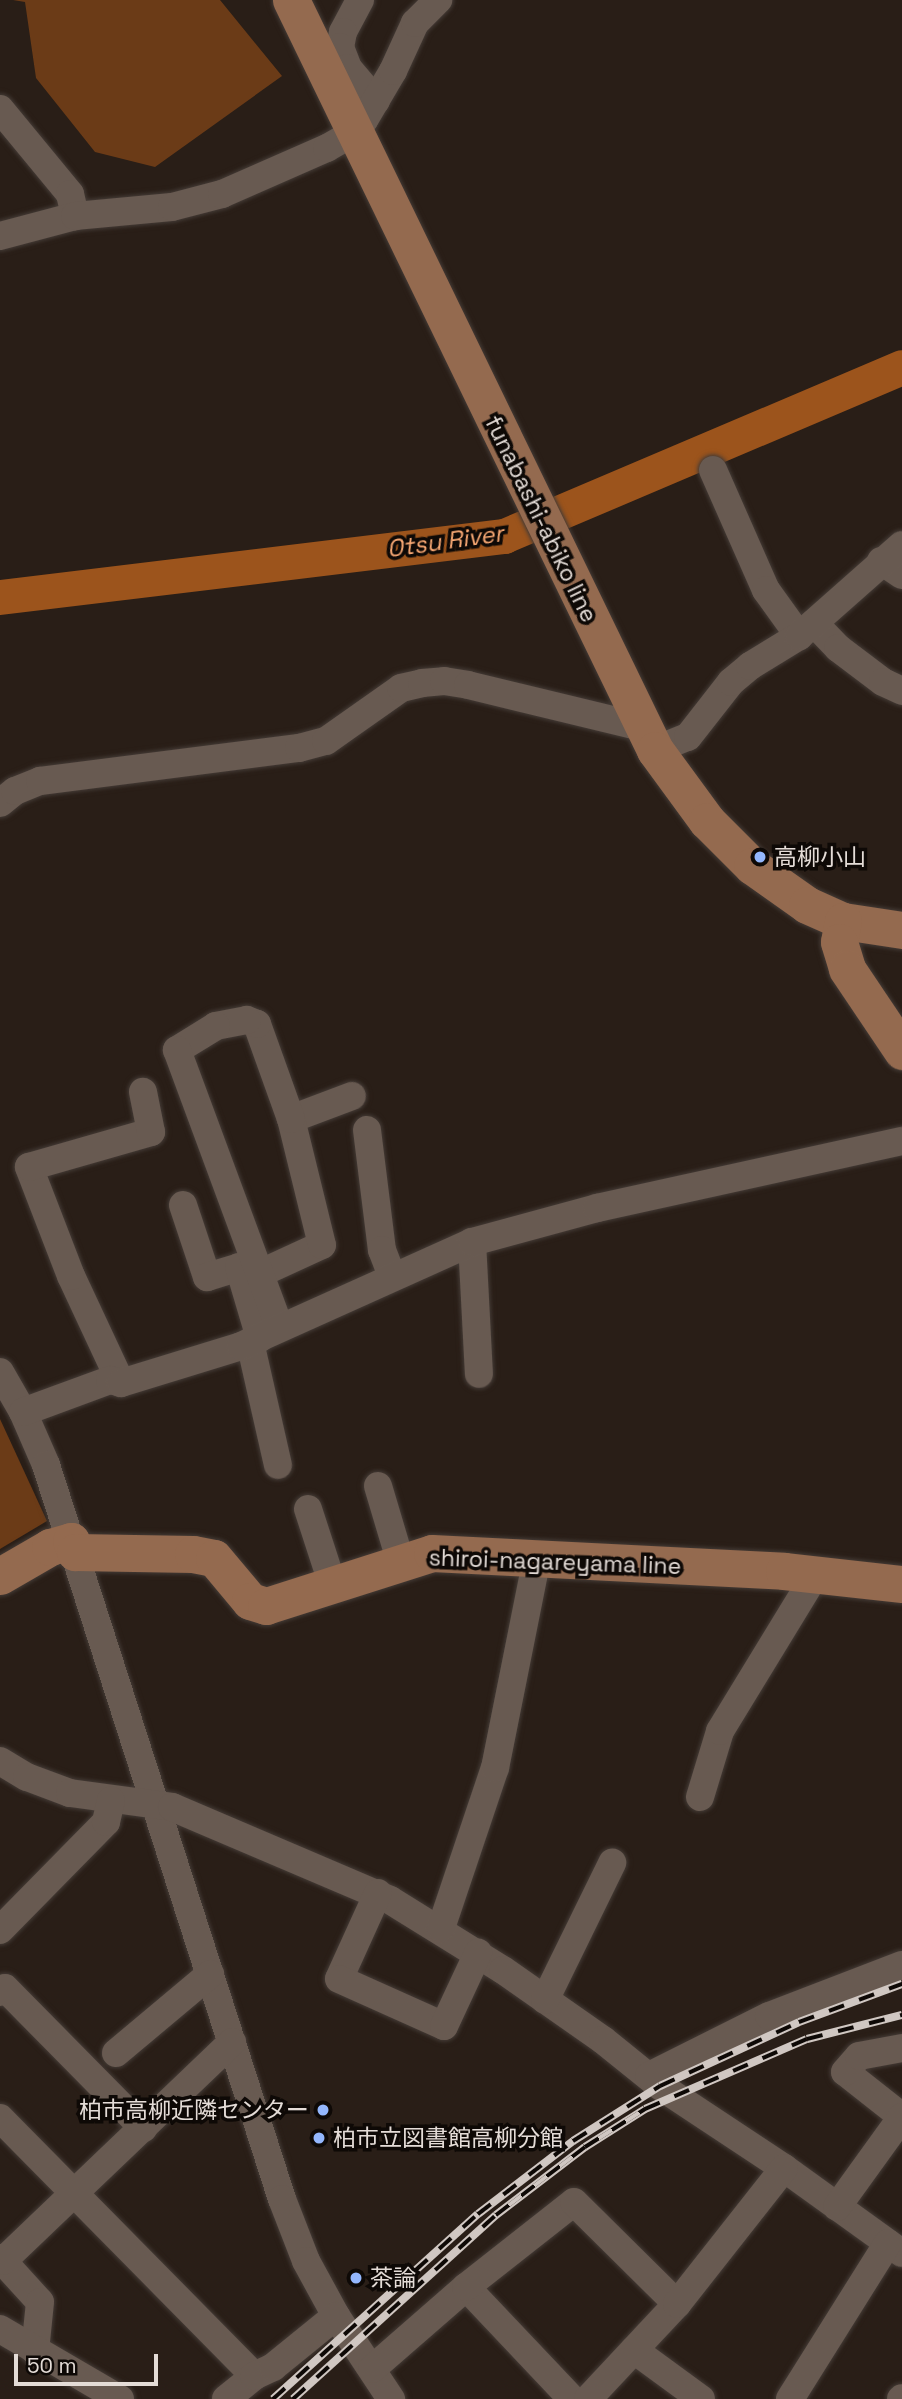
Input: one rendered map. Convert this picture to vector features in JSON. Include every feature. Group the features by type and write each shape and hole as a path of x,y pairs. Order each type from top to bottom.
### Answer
{"main road":[{"name":"funabashi-abiko line","path":"291,0 649,738 707,821 752,866 807,905 843,921 902,930"},
{"path":"843,921 839,942 847,969 902,1051"},
{"name":"shiroi-nagareyama line","path":"0,1576 50,1547 71,1541 75,1552 193,1554 214,1558 250,1601 266,1606 432,1553 816,1574 902,1584"}],"street":[{"path":"360,0 343,32 340,47 348,68 376,101"},
{"path":"0,236 75,216 172,207 222,194 293,166 354,133 376,101 415,23 438,0"},
{"path":"0,109 70,194 75,216"},
{"path":"713,470 766,590 806,630 838,648 883,682 902,691"},
{"path":"0,803 15,792 40,781 299,748 326,741 401,688 422,683 444,681 468,685 649,738 688,737 731,682 750,666 806,630 895,560"},
{"path":"261,1273 322,1245 292,1119 257,1024 247,1020 216,1026 177,1050 261,1273 263,1336 278,1465"},
{"path":"121,1383 71,1276 29,1167 151,1132 143,1092"},
{"path":"292,1119 352,1096"},
{"path":"367,1130 382,1250 392,1276"},
{"path":"23,1412 110,1380 121,1383 263,1336 472,1242 597,1208 902,1141"},
{"path":"183,1205 207,1277 239,1267 263,1336"},
{"path":"472,1242 478,1303 479,1374"},
{"path":"0,1372 23,1412 46,1465 282,2199 306,2260 336,2316 391,2399"},
{"path":"378,1486 401,1563"},
{"path":"308,1509 333,1586"},
{"path":"440,1928 495,1768 537,1558"},
{"path":"700,1797 720,1731 816,1574"},
{"path":"0,1761 27,1777 70,1793 111,1801 155,1803 172,1807 378,1893 440,1928 545,2000 895,2248 790,2399"},
{"path":"0,1930 106,1822 111,1801"},
{"path":"545,2000 612,1863"},
{"path":"378,1893 340,1979 444,2026 478,1954"},
{"path":"649,2076 769,2016 902,1965"},
{"path":"116,2053 210,1974"},
{"path":"0,1992 5,1988 143,2128"},
{"path":"35,2351 40,2302 1,2260 75,2194 232,2042"},
{"path":"837,2207 902,2117 845,2072 859,2056 902,2048"},
{"path":"0,2118 254,2376"},
{"path":"588,2399 677,2304 783,2168"},
{"path":"372,2369 466,2287 574,2202 677,2304"},
{"path":"466,2287 572,2399"},
{"path":"226,2399 254,2376 273,2367 336,2316"},
{"path":"0,2329 120,2399"},
{"path":"634,2350 701,2399"}],"shaded area":[{"path":"13,0 220,0 282,76 155,167 95,152 36,78 25,2"},
{"path":"0,1419 47,1521 0,1549"}],"waterway":[{"name":"Otsu River","path":"0,597 504,536 902,367"}],"railway":[{"path":"273,2399 478,2214 573,2141 660,2086 799,2022 902,1984"},
{"path":"293,2399 496,2215 585,2147 645,2109 807,2039 902,2015"}],"place":[{"name":"高柳小山","path":"760,857"},
{"name":"柏市高柳近隣センター","path":"323,2110"},
{"name":"柏市立図書館高柳分館","path":"319,2138"},
{"name":"茶論","path":"356,2278"}]}
